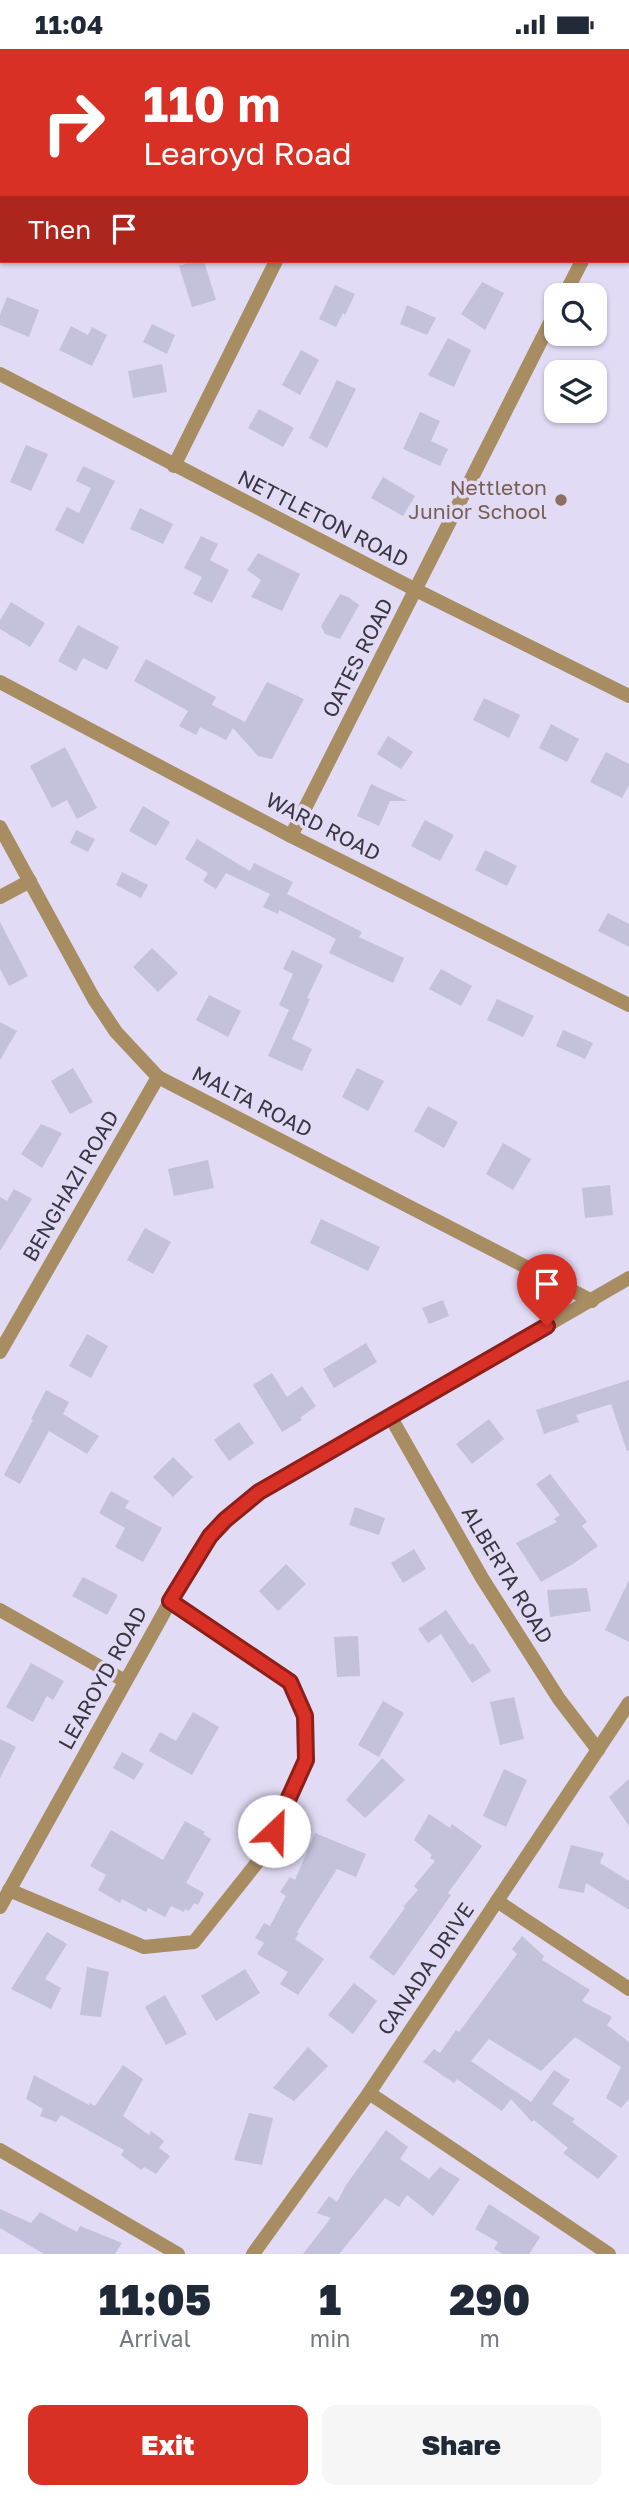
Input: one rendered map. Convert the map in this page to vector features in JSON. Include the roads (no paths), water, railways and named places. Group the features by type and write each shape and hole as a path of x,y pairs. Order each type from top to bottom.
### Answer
{"street":[{"path":"174,466 275,263"},
{"path":"571,283 581,263"},
{"name":"OATES ROAD","path":"291,836 544,335"},
{"name":"NETTLETON ROAD","path":"1,376 416,590 629,696"},
{"name":"WARD ROAD","path":"0,682 291,836 629,1005"},
{"name":"MALTA ROAD","path":"0,827 107,1018 158,1077 592,1300"},
{"path":"0,897 30,881"},
{"name":"BENGHAZI ROAD","path":"0,1352 158,1077"},
{"name":"LEAROYD ROAD","path":"0,1907 196,1556 225,1520 259,1492 629,1278"},
{"name":"ALBERTA ROAD","path":"390,1416 482,1577 559,1699 598,1750"},
{"path":"9,1890 144,1947 194,1942 264,1854 306,1760 305,1716 290,1682 170,1601"},
{"path":"0,1610 125,1681"},
{"name":"CANADA DRIVE","path":"253,2254 369,2093 598,1750 627,1711"},
{"path":"497,1901 629,1989"},
{"path":"369,2093 609,2254"},
{"path":"0,2150 178,2254"}],"place":[{"name":"Nettleton Junior School","path":"561,500"}]}
